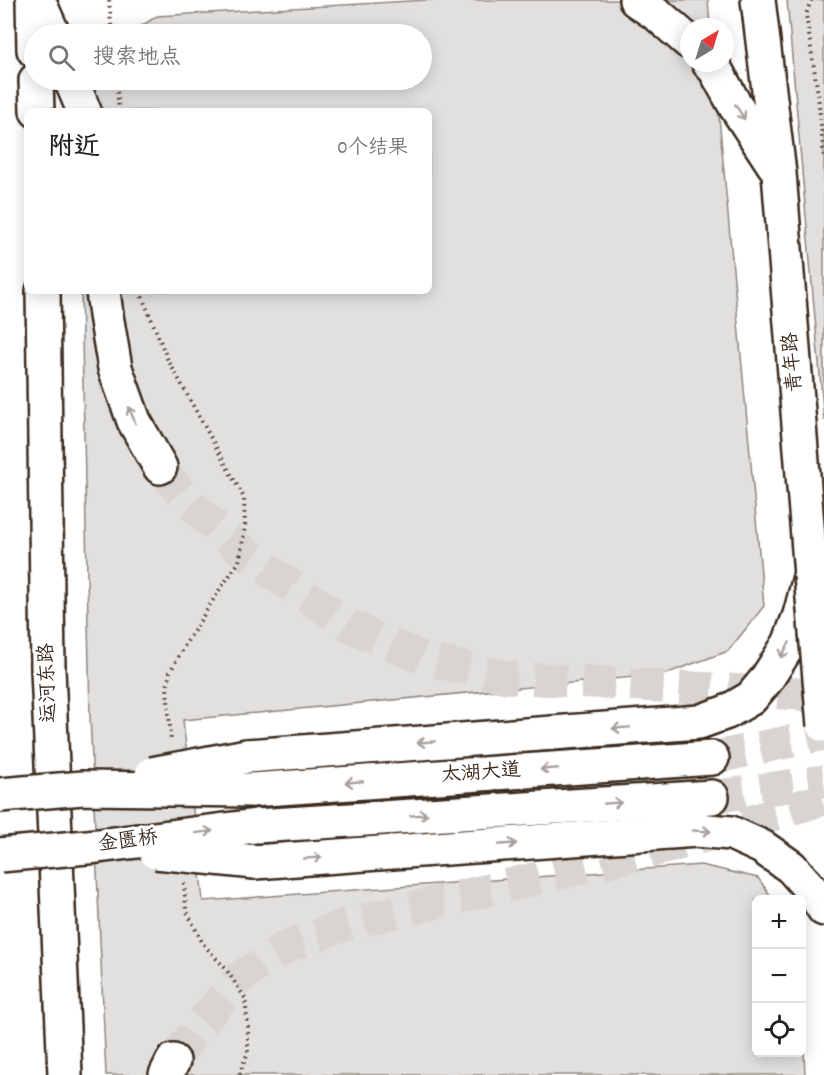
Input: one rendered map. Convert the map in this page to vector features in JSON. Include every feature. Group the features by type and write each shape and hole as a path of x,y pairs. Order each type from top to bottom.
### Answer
{"main road":[{"path":"33,0 33,24"},
{"path":"38,0 48,24"},
{"path":"636,0 680,34"},
{"name":"青年路","path":"758,0 779,173 824,725"},
{"path":"717,72 736,107 779,173"},
{"path":"36,90 37,108"},
{"path":"75,90 83,108"},
{"name":"运河东路","path":"43,294 48,669 65,1075"},
{"path":"104,294 115,368 134,421 160,467"},
{"path":"0,795 83,788 247,756 699,722 727,712 751,698 766,680 789,644 811,575"},
{"name":"太湖大道","path":"83,788 251,790 712,758"},
{"name":"太湖大道","path":"256,826 712,797"},
{"name":"金匮桥","path":"0,855 98,846 256,826"},
{"path":"98,846 255,862 697,830 731,833 762,847 791,867 814,893 824,909"}],"path":[{"path":"109,0 111,24"},
{"path":"811,0 806,15 818,94 824,159"},
{"path":"117,90 119,108"},
{"path":"141,294 167,358 244,498 245,528 239,562 208,608 170,672 166,688 172,746"},
{"path":"183,875 186,910 203,944 226,969 245,998 248,1052 239,1075"}],"shaded area":[{"path":"427,0 708,0 709,18 680,18 680,72 715,72 764,606 728,651 665,674 183,720 203,901 701,865 758,878 770,895 752,895 752,1057 804,1057 805,1075 106,1075 90,715 81,294 432,294 432,108 88,108 92,90 432,90 432,24 145,24 157,16"},
{"path":"787,0 824,0 824,421"}],"tunnel":[{"path":"160,467 186,499 228,539 275,575 352,627 424,659 505,677 798,694 824,700"},
{"path":"712,758 824,734"},
{"path":"712,797 824,781"},
{"path":"173,1061 239,978 285,947 350,923 672,846 824,799"}]}
